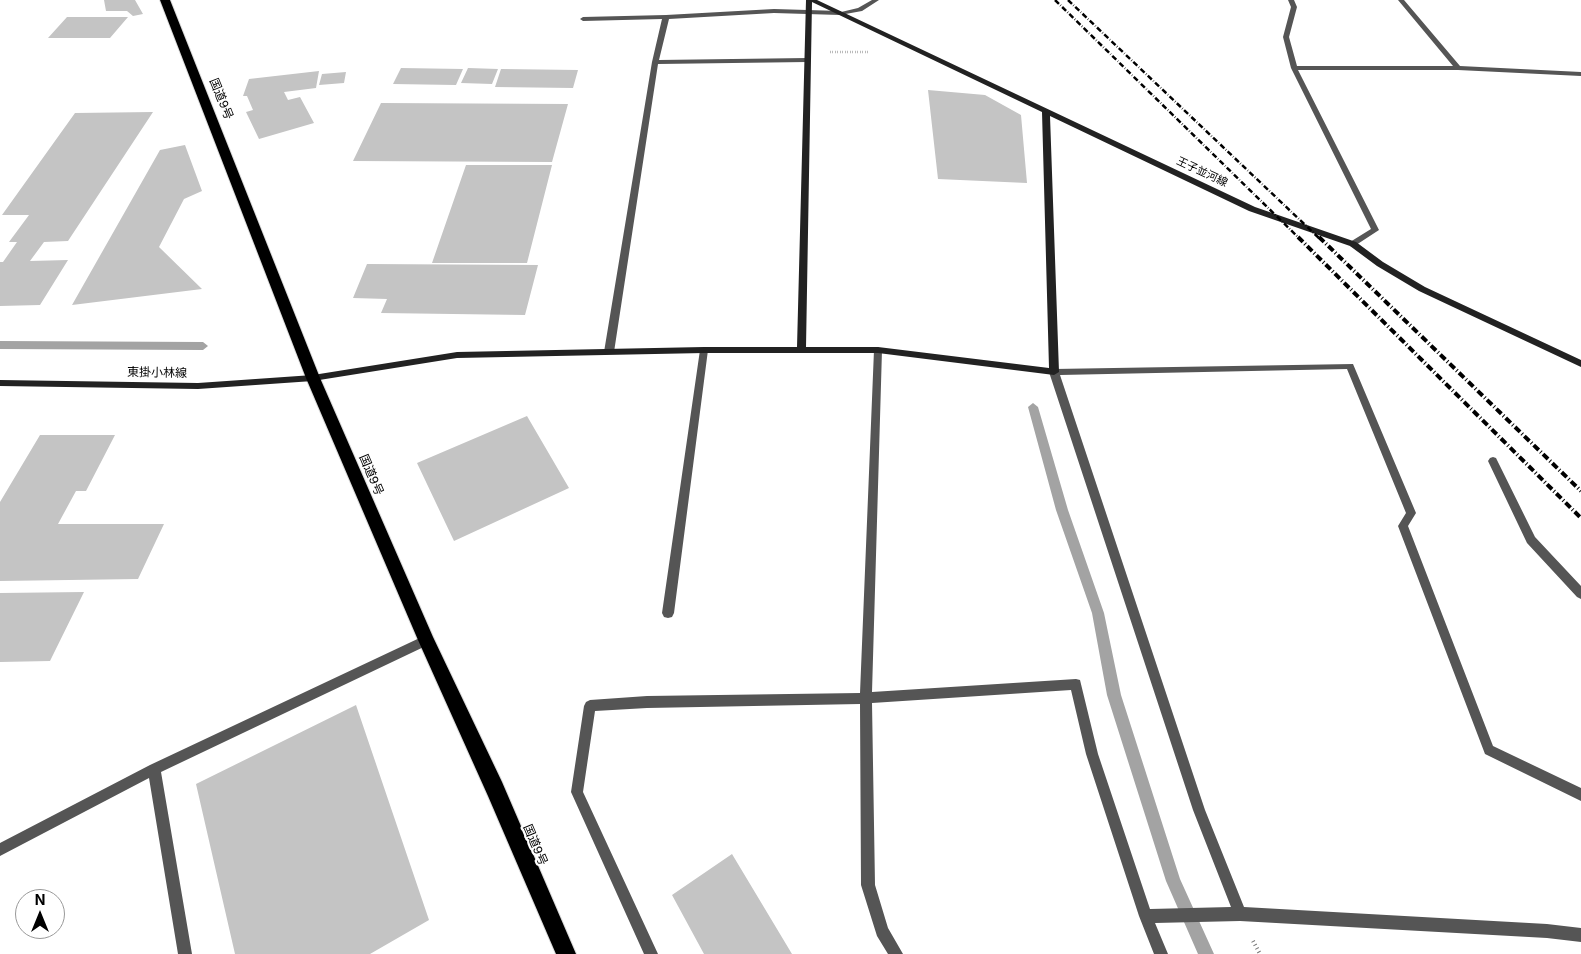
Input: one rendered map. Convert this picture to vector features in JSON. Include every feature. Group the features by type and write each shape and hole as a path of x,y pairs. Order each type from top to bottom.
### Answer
{"highway":[{"name":"国道9号","path":"165,0 313,378 426,640 495,789 566,954"}],"street":[{"path":"801,350 808,12 810,0"},
{"name":"王子並河線","path":"810,0 1252,209 1353,244 1422,289 1581,364"},
{"path":"583,19 774,11 840,13 860,10 876,0"},
{"path":"1290,0 1294,7 1286,37 1294,68 1376,230 1353,244"},
{"path":"1401,0 1458,68"},
{"path":"609,352 655,62 666,17"},
{"path":"655,62 807,56"},
{"path":"1294,68 1458,68 1581,74"},
{"path":"1046,111 1054,372 1199,810 1240,914"},
{"name":"東掛小林線","path":"0,383 198,386 313,378 457,355 704,350 878,350 1054,372"},
{"path":"668,613 704,350"},
{"path":"878,350 866,698 868,885 882,931 896,954"},
{"path":"1054,372 1350,366 1411,513 1403,526 1489,750 1581,795"},
{"path":"1493,461 1531,540 1581,594"},
{"path":"0,850 154,769 426,640"},
{"path":"651,954 577,792 590,706 647,702 866,698 1076,684 1092,754 1146,916 1161,954"},
{"path":"154,769 185,954"},
{"path":"1146,916 1240,914 1537,930 1581,935"}],"path":[{"path":"807,56 875,52"}],"building":[{"path":"104,0 135,0 143,14 133,16 127,11 106,11"},
{"path":"67,17 128,17 110,38 48,38"},
{"path":"401,68 463,69 456,85 393,84"},
{"path":"468,68 498,69 492,84 461,83"},
{"path":"501,69 578,70 573,88 495,87"},
{"path":"319,71 316,88 284,92 288,100 300,97 314,123 259,139 246,112 253,110 247,96 243,96 249,79"},
{"path":"346,72 344,83 319,85 322,74"},
{"path":"928,90 985,95 1021,115 1027,183 938,179"},
{"path":"381,103 568,104 552,162 353,161"},
{"path":"153,112 68,241 44,242 30,261 68,260 40,305 0,306 0,262 3,262 17,242 9,242 29,215 2,215 75,113"},
{"path":"185,145 202,191 184,199 159,247 202,289 72,305 160,150"},
{"path":"466,165 552,165 527,263 432,263"},
{"path":"367,264 538,265 525,315 381,313 387,299 353,298"},
{"path":"527,416 569,488 454,541 417,463"},
{"path":"40,435 115,435 86,491 76,491 58,524 164,524 138,579 0,581 0,502"},
{"path":"84,592 50,661 0,662 0,593"},
{"path":"356,705 429,920 370,954 235,954 196,784"},
{"path":"732,854 792,954 704,954 672,895"}],"waterway":[{"path":"0,345 203,346"},
{"path":"1033,407 1062,510 1098,613 1114,695 1173,881 1206,954"}],"railway":[{"path":"1055,0 1300,239"},
{"path":"1068,0 1320,239"},
{"path":"1298,237 1581,518"},
{"path":"1319,237 1581,491"}]}
